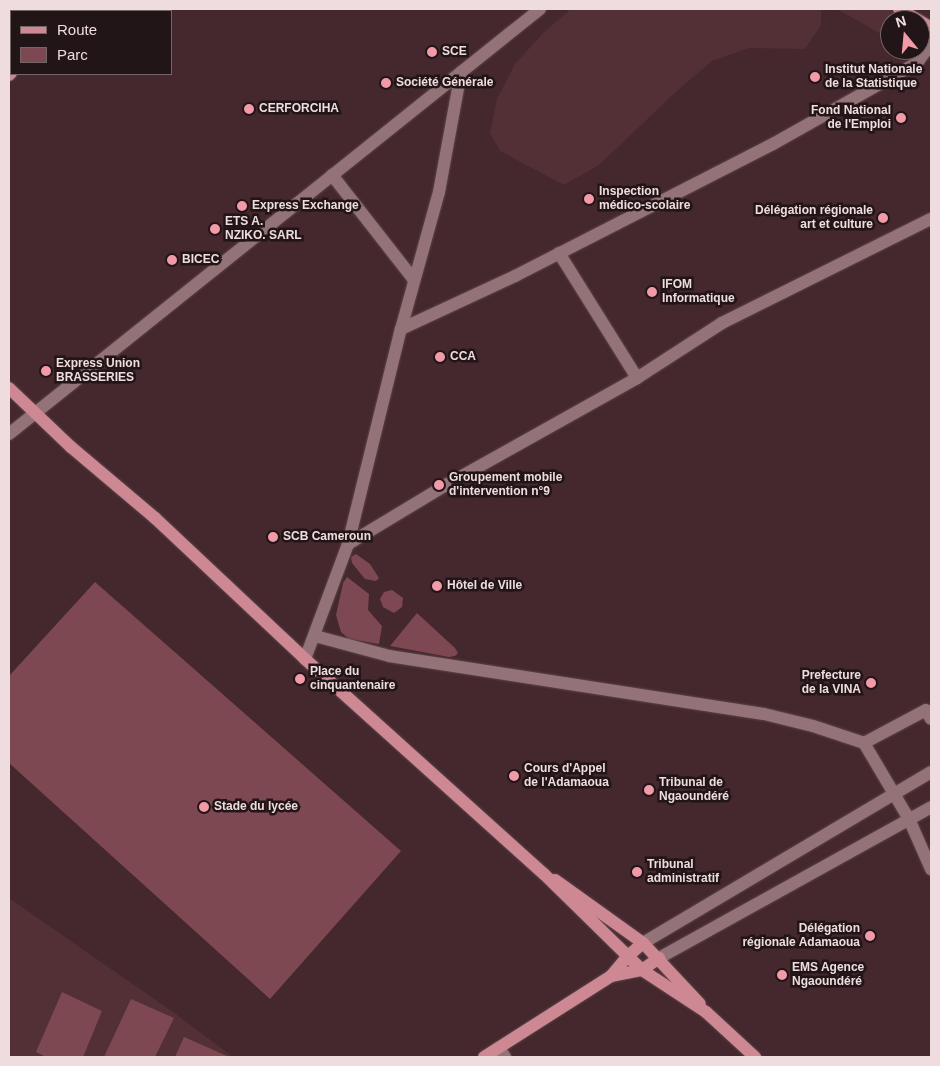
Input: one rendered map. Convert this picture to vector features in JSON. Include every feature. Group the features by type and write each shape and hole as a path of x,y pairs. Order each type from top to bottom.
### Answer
{"main road":[{"path":"9,388 71,447 155,518 305,659 544,874 642,970 706,1012 755,1057"},
{"path":"544,874 565,886 643,943 690,991 706,1012"},
{"path":"484,1057 502,1052 611,976 628,956 643,943"},
{"path":"611,976 642,970 658,958"}],"street":[{"path":"9,434 540,9"},
{"path":"401,329 559,253 773,144 917,63 931,44"},
{"path":"305,659 348,544 401,329 439,192 461,72"},
{"path":"332,175 414,280"},
{"path":"348,544 444,486 637,378 722,323 931,219"},
{"path":"559,253 637,378"},
{"path":"315,636 389,656 764,714 814,726 864,743 910,819 931,869"},
{"path":"864,743 930,712"},
{"path":"643,943 931,772"},
{"path":"658,958 931,807"}],"shaded area":[{"path":"571,9 821,9 821,25 805,49 749,48 712,61 679,89 599,165 564,185 500,151 490,133 497,99 515,64 543,33"},
{"path":"837,9 889,9 891,10 880,10 880,33"},
{"path":"9,898 173,1012 233,1057 9,1057"}],"green space":[{"path":"356,554 370,564 379,578 376,581 365,579 352,563 351,557"},
{"path":"347,577 369,594 368,610 382,626 379,644 349,639 341,632 336,615 343,583"},
{"name":"Stade du lycée","path":"95,582 401,851 270,999 9,763 9,676"},
{"path":"392,590 403,598 402,607 394,613 383,607 380,599 384,592"},
{"path":"417,613 455,648 458,653 455,656 449,657 390,646"},
{"path":"62,992 102,1011 83,1057 46,1057 36,1052"},
{"path":"131,999 174,1018 155,1057 104,1057"},
{"path":"184,1037 227,1056 175,1057"}],"place":[{"name":"SCE","path":"432,52"},
{"name":"Institut Nationale de la Statistique","path":"815,77"},
{"name":"Société Générale","path":"386,83"},
{"name":"CERFORCIHA","path":"249,109"},
{"name":"Fond National de l'Emploi","path":"901,118"},
{"name":"Inspection médico-scolaire","path":"589,199"},
{"name":"Express Exchange","path":"242,206"},
{"name":"Délégation régionale art et culture","path":"883,218"},
{"name":"ETS A. NZIKO. SARL","path":"215,229"},
{"name":"BICEC","path":"172,260"},
{"name":"IFOM Informatique","path":"652,292"},
{"name":"CCA","path":"440,357"},
{"name":"Express Union BRASSERIES","path":"46,371"},
{"name":"Groupement mobile d'intervention n°9","path":"439,485"},
{"name":"SCB Cameroun","path":"273,537"},
{"name":"Hôtel de Ville","path":"437,586"},
{"name":"Place du cinquantenaire","path":"300,679"},
{"name":"Prefecture de la VINA","path":"871,683"},
{"name":"Cours d'Appel de l'Adamaoua","path":"514,776"},
{"name":"Tribunal de Ngaoundéré","path":"649,790"},
{"name":"Stade du lycée","path":"204,807"},
{"name":"Tribunal administratif","path":"637,872"},
{"name":"Délégation régionale Adamaoua","path":"870,936"},
{"name":"EMS Agence Ngaoundéré","path":"782,975"}]}
